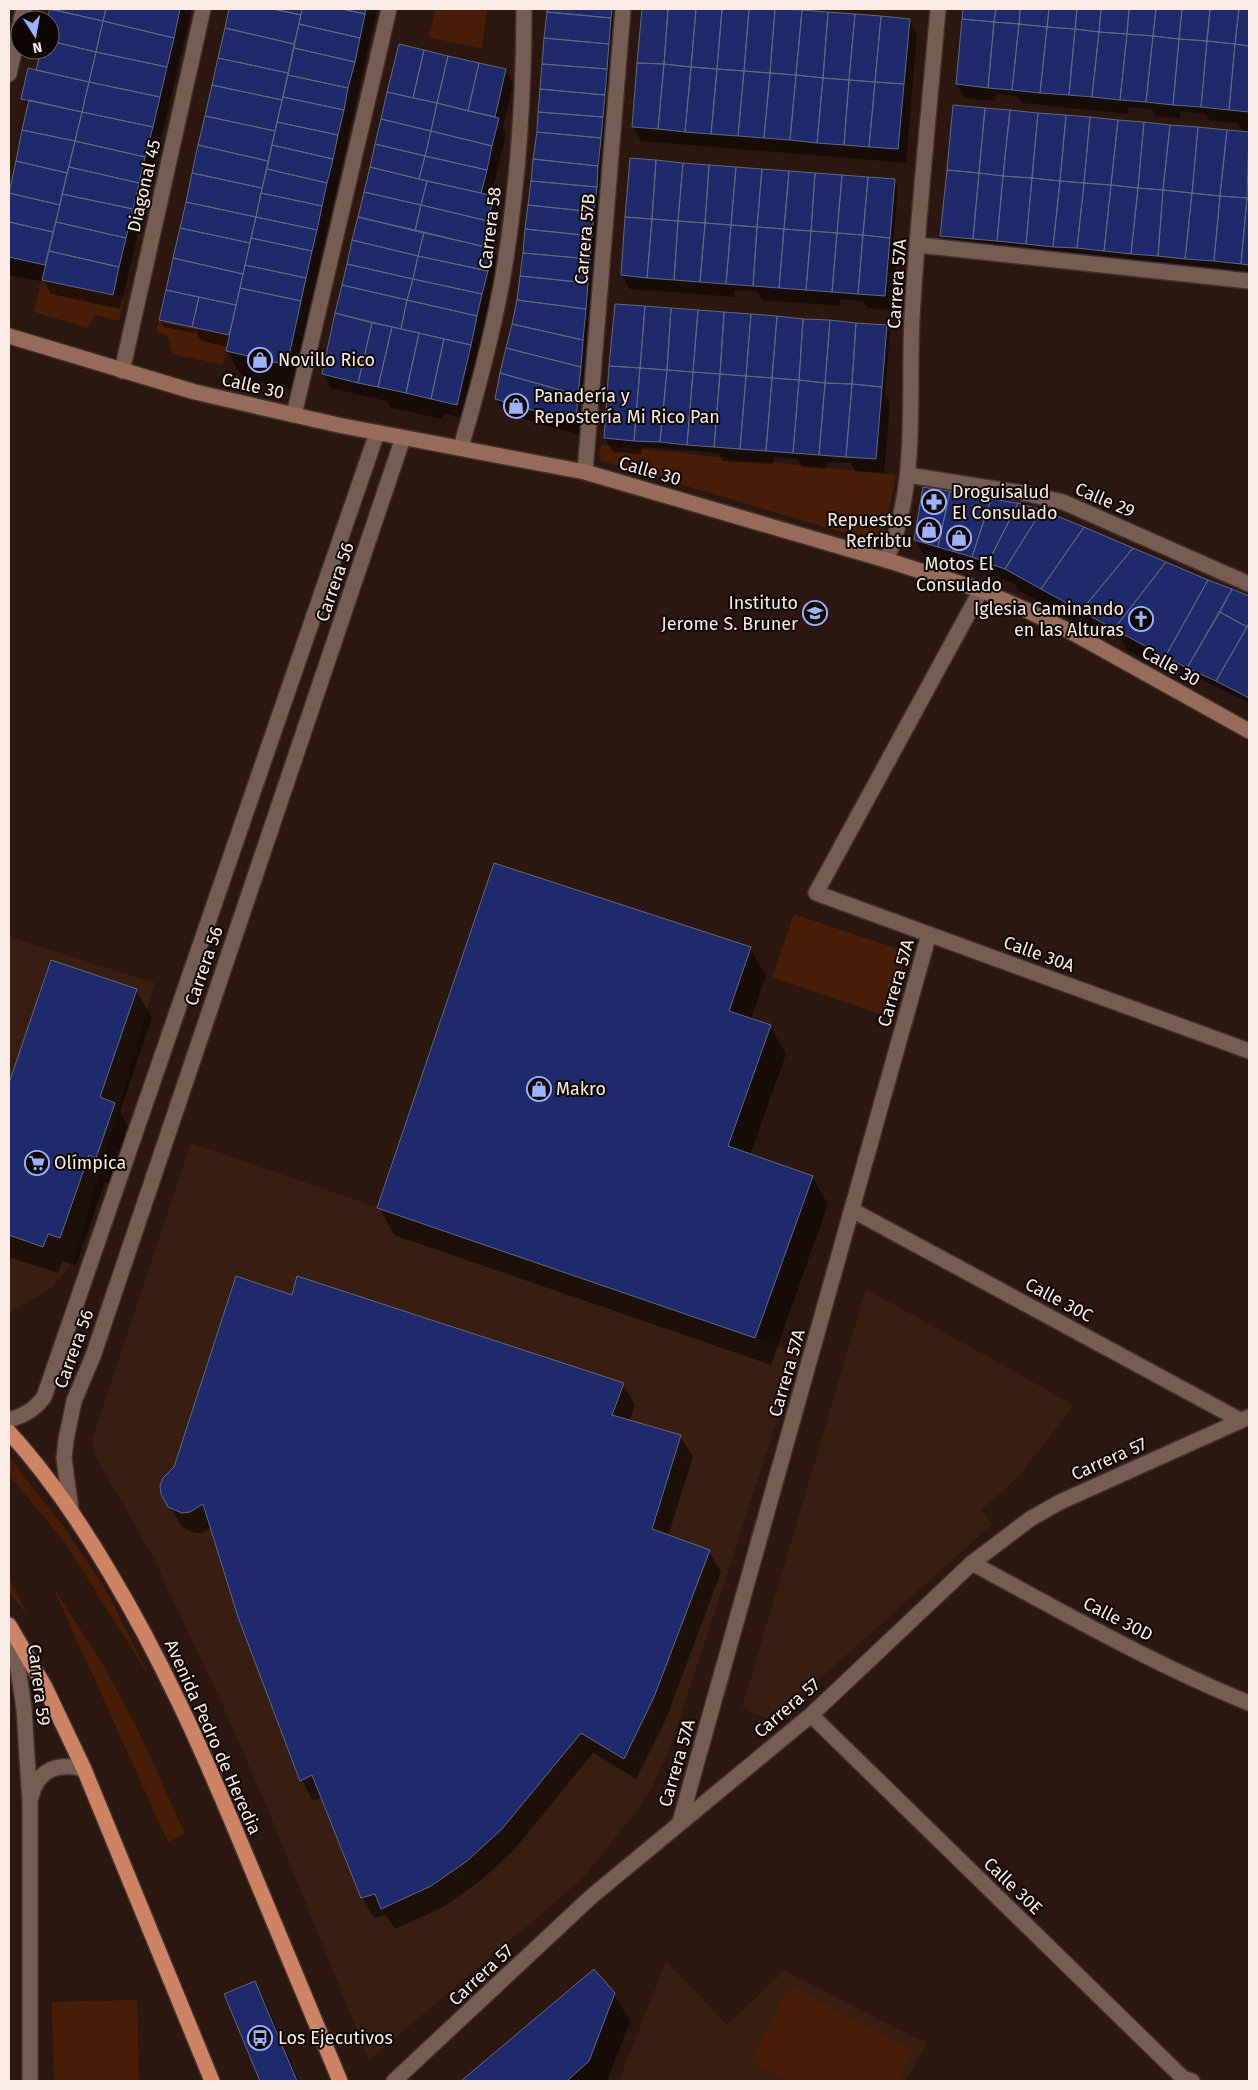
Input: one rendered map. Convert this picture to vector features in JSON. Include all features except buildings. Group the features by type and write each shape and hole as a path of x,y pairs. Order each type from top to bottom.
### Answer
{"highway":[{"name":"Avenida Pedro de Heredia","path":"9,1432 48,1477 71,1510 141,1625 194,1732 340,2081"},
{"path":"11,1628 45,1688 84,1768 212,2081"}],"main road":[{"name":"Calle 30","path":"9,336 194,392 376,433 461,447 585,472 886,560 981,590 1072,633 1249,731"}],"street":[{"name":"Diagonal 45","path":"122,371 203,9"},
{"path":"294,415 389,9"},
{"name":"Carrera 58","path":"461,447 492,328 505,263 514,187 524,64 524,9"},
{"name":"Carrera 57B","path":"585,472 624,9"},
{"name":"Carrera 57A","path":"886,560 896,535 908,474 912,317 938,9"},
{"path":"9,74 12,60"},
{"path":"918,246 1249,281"},
{"name":"Carrera 56","path":"9,1420 30,1412 44,1397 376,433"},
{"name":"Carrera 56","path":"71,1510 64,1458 74,1401 93,1356 403,438"},
{"name":"Calle 29","path":"908,474 1029,494 1063,502 1249,584"},
{"name":"Calle 30A","path":"981,590 816,893 1249,1051"},
{"name":"Carrera 57A","path":"680,1822 929,934"},
{"name":"Calle 30C","path":"852,1210 1245,1418"},
{"name":"Carrera 57","path":"394,2081 592,1896 811,1715 972,1563 1030,1519 1051,1506 1245,1418"},
{"name":"Calle 30D","path":"972,1563 1087,1625 1249,1704"},
{"name":"Carrera 59","path":"11,1628 24,1710 30,1803 30,2081"},
{"name":"Calle 30E","path":"811,1715 1183,2078 1192,2081"},
{"name":"Carrera 59","path":"30,1803 33,1789 41,1776 54,1768 69,1765 84,1768"}],"shaded area":[{"path":"435,9 487,9 482,49 429,37"},
{"path":"42,280 124,298 119,321 95,315 87,328 34,312"},
{"path":"159,320 229,335 223,365 173,354 167,335 156,332"},
{"path":"601,445 896,475 882,544 599,460"},
{"path":"794,914 907,952 886,1016 772,977"},
{"path":"9,937 155,983 74,1260 53,1287 9,1313"},
{"path":"191,1143 799,1353 673,1739 653,1786 638,1809 581,1880 369,2060 265,1802 223,1706 151,1553 96,1457 92,1440"},
{"path":"866,1289 1074,1405 1019,1476 981,1510 992,1524 773,1721 742,1708"},
{"path":"9,1457 69,1534 106,1590 151,1679 64,1541 9,1475"},
{"path":"9,1578 29,1617 9,1592"},
{"path":"53,1587 102,1663 139,1732 185,1834 168,1842"},
{"path":"666,1961 727,2025 784,1971 927,2043 905,2081 619,2081"},
{"path":"790,1986 913,2050 897,2081 788,2081 750,2061"},
{"path":"137,2000 139,2081 54,2081 52,2002"}],"place":[{"name":"Novillo Rico","path":"260,360"},
{"name":"Panadería y Repostería Mi Rico Pan","path":"516,406"},
{"name":"Droguisalud El Consulado","path":"934,502"},
{"name":"Repuestos Refribtu","path":"929,530"},
{"name":"Motos El Consulado","path":"959,538"},
{"name":"Instituto Jerome S. Bruner","path":"815,613"},
{"name":"Iglesia Caminando en las Alturas","path":"1141,619"},
{"name":"Makro","path":"539,1089"},
{"name":"Olímpica","path":"37,1163"},
{"name":"Los Ejecutivos","path":"260,2038"}]}
